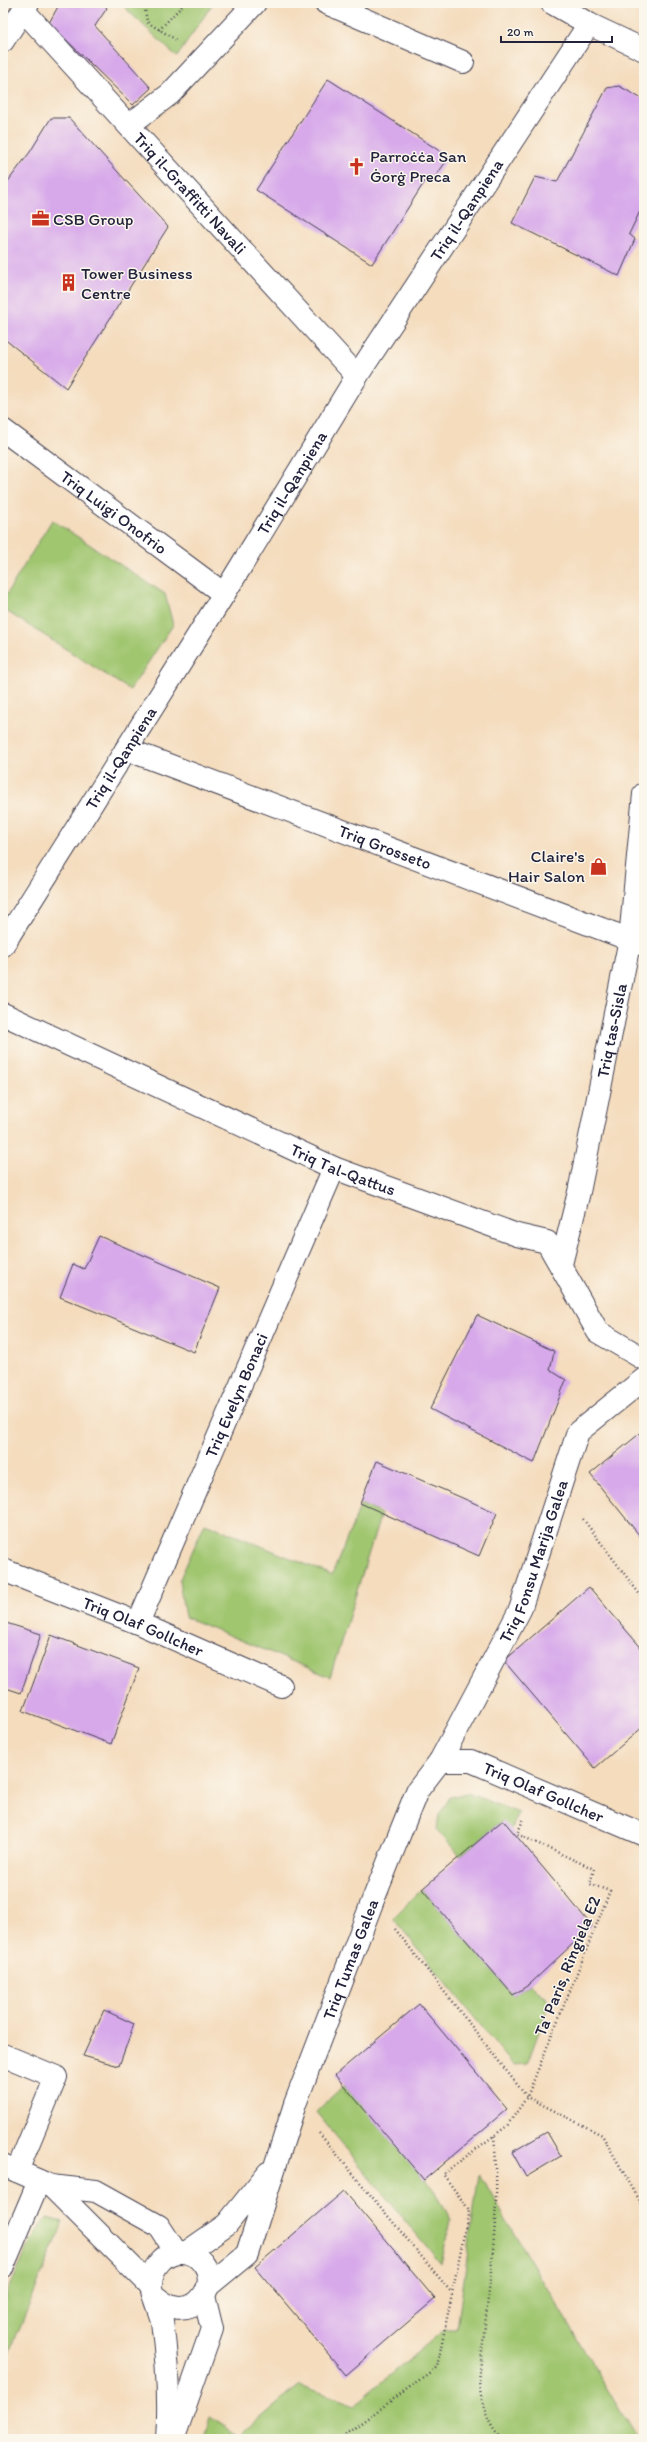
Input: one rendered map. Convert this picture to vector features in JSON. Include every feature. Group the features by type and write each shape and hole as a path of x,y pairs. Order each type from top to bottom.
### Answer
{"street":[{"path":"129,125 170,94 255,3"},
{"path":"326,3 463,62"},
{"path":"552,3 589,24 642,46"},
{"path":"3,41 26,7"},
{"name":"Triq il-Graffitti Navali","path":"26,7 129,125 357,376"},
{"name":"Triq il-Qanpiena","path":"3,946 224,594 357,376 589,24"},
{"name":"Triq Luigi Onofrio","path":"3,430 224,594"},
{"name":"Triq Grosseto","path":"126,749 637,942"},
{"name":"Triq tas-Sisla","path":"561,1264 637,942 644,794"},
{"name":"Triq Tal-Qattus","path":"3,1014 334,1168 517,1235 547,1242 561,1264 598,1332 644,1359"},
{"name":"Triq Evelyn Bonaci","path":"138,1622 334,1168"},
{"name":"Triq Fonsu Marija Galea","path":"440,1761 520,1610 578,1432 644,1379"},
{"name":"Triq Olaf Gollcher","path":"3,1570 138,1622 281,1686"},
{"name":"Triq Olaf Gollcher","path":"440,1761 470,1761 537,1788 644,1835"},
{"name":"Triq Tumas Galea","path":"206,2291 248,2254 295,2104 373,1900 417,1791 440,1761"},
{"path":"3,2055 56,2077 10,2168 45,2183 96,2191 159,2226 181,2252"},
{"name":"Triq Tumas Galea","path":"181,2252 227,2224 275,2164"},
{"path":"3,2266 45,2183"},
{"path":"45,2183 153,2291 175,2308 186,2308 196,2304 206,2291"},
{"path":"166,2439 169,2402 162,2320 153,2291 158,2264 166,2256 181,2252 196,2256 204,2265 208,2275 206,2291 212,2329 174,2439"}],"path":[{"path":"144,3 147,22 159,30 185,3"},
{"path":"559,1489 644,1600"},
{"name":"Ta' Paris, Ringiela E2","path":"527,2097 610,1891 590,1884 594,1869 517,1834 537,1788"},
{"path":"373,1900 527,2097 602,2135 644,2208"},
{"path":"344,2439 346,2434 437,2367 451,2292 469,2210 443,2174 506,2126 527,2097"},
{"path":"295,2104 451,2292"},
{"path":"494,2135 497,2162 495,2214 479,2382 481,2403 489,2426 501,2439"}],"green space":[{"path":"120,3 213,3 177,57"},
{"path":"52,520 165,594 173,625 130,690 3,609 3,600"},
{"path":"361,1504 381,1514 330,1677 185,1617 179,1581 205,1523 332,1575"},
{"path":"467,1793 519,1813 510,1830 502,1821 460,1856 437,1830 439,1815 450,1797"},
{"path":"422,1889 513,1995 530,1984 550,2002 527,2064 513,2065 393,1918"},
{"path":"344,2085 435,2190 450,2220 441,2264 316,2112"},
{"path":"479,2174 637,2439 204,2439 210,2417 239,2436 300,2385 355,2405 445,2329 457,2329"},
{"path":"47,2218 62,2222 61,2228 3,2368 3,2302 31,2241"}],"building":[{"path":"60,3 102,3 107,8 95,26 151,88 133,105 49,23"},
{"name":"Parroċċa San Ġorġ Preca","path":"328,79 449,157 434,179 429,175 372,264 256,190"},
{"path":"619,86 644,100 644,203 629,234 635,239 619,276 512,223 535,177 557,182 607,88"},
{"name":"Tower Business Centre","path":"51,118 69,118 168,227 66,388 3,338 3,188 30,152"},
{"path":"99,1236 220,1288 194,1352 60,1297 73,1264 84,1269"},
{"path":"477,1315 554,1351 550,1370 566,1380 534,1463 430,1409"},
{"path":"644,1430 644,1541 590,1474"},
{"path":"377,1461 497,1513 479,1556 360,1503"},
{"path":"589,1587 644,1651 644,1726 595,1768 504,1661"},
{"path":"3,1622 41,1634 21,1693 3,1687"},
{"path":"51,1635 139,1668 111,1744 23,1711"},
{"path":"503,1820 592,1926 530,1984 513,1995 422,1889"},
{"path":"419,2004 507,2109 424,2180 335,2075"},
{"path":"104,2010 134,2024 119,2066 83,2056"},
{"path":"547,2132 561,2156 526,2177 512,2152"},
{"path":"344,2191 435,2299 346,2375 255,2267"}],"place":[{"name":"Parroċċa San Ġorġ Preca","path":"357,166"},
{"name":"CSB Group","path":"40,219"},
{"name":"Tower Business Centre","path":"68,283"},
{"name":"Claire's Hair Salon","path":"598,866"}]}
